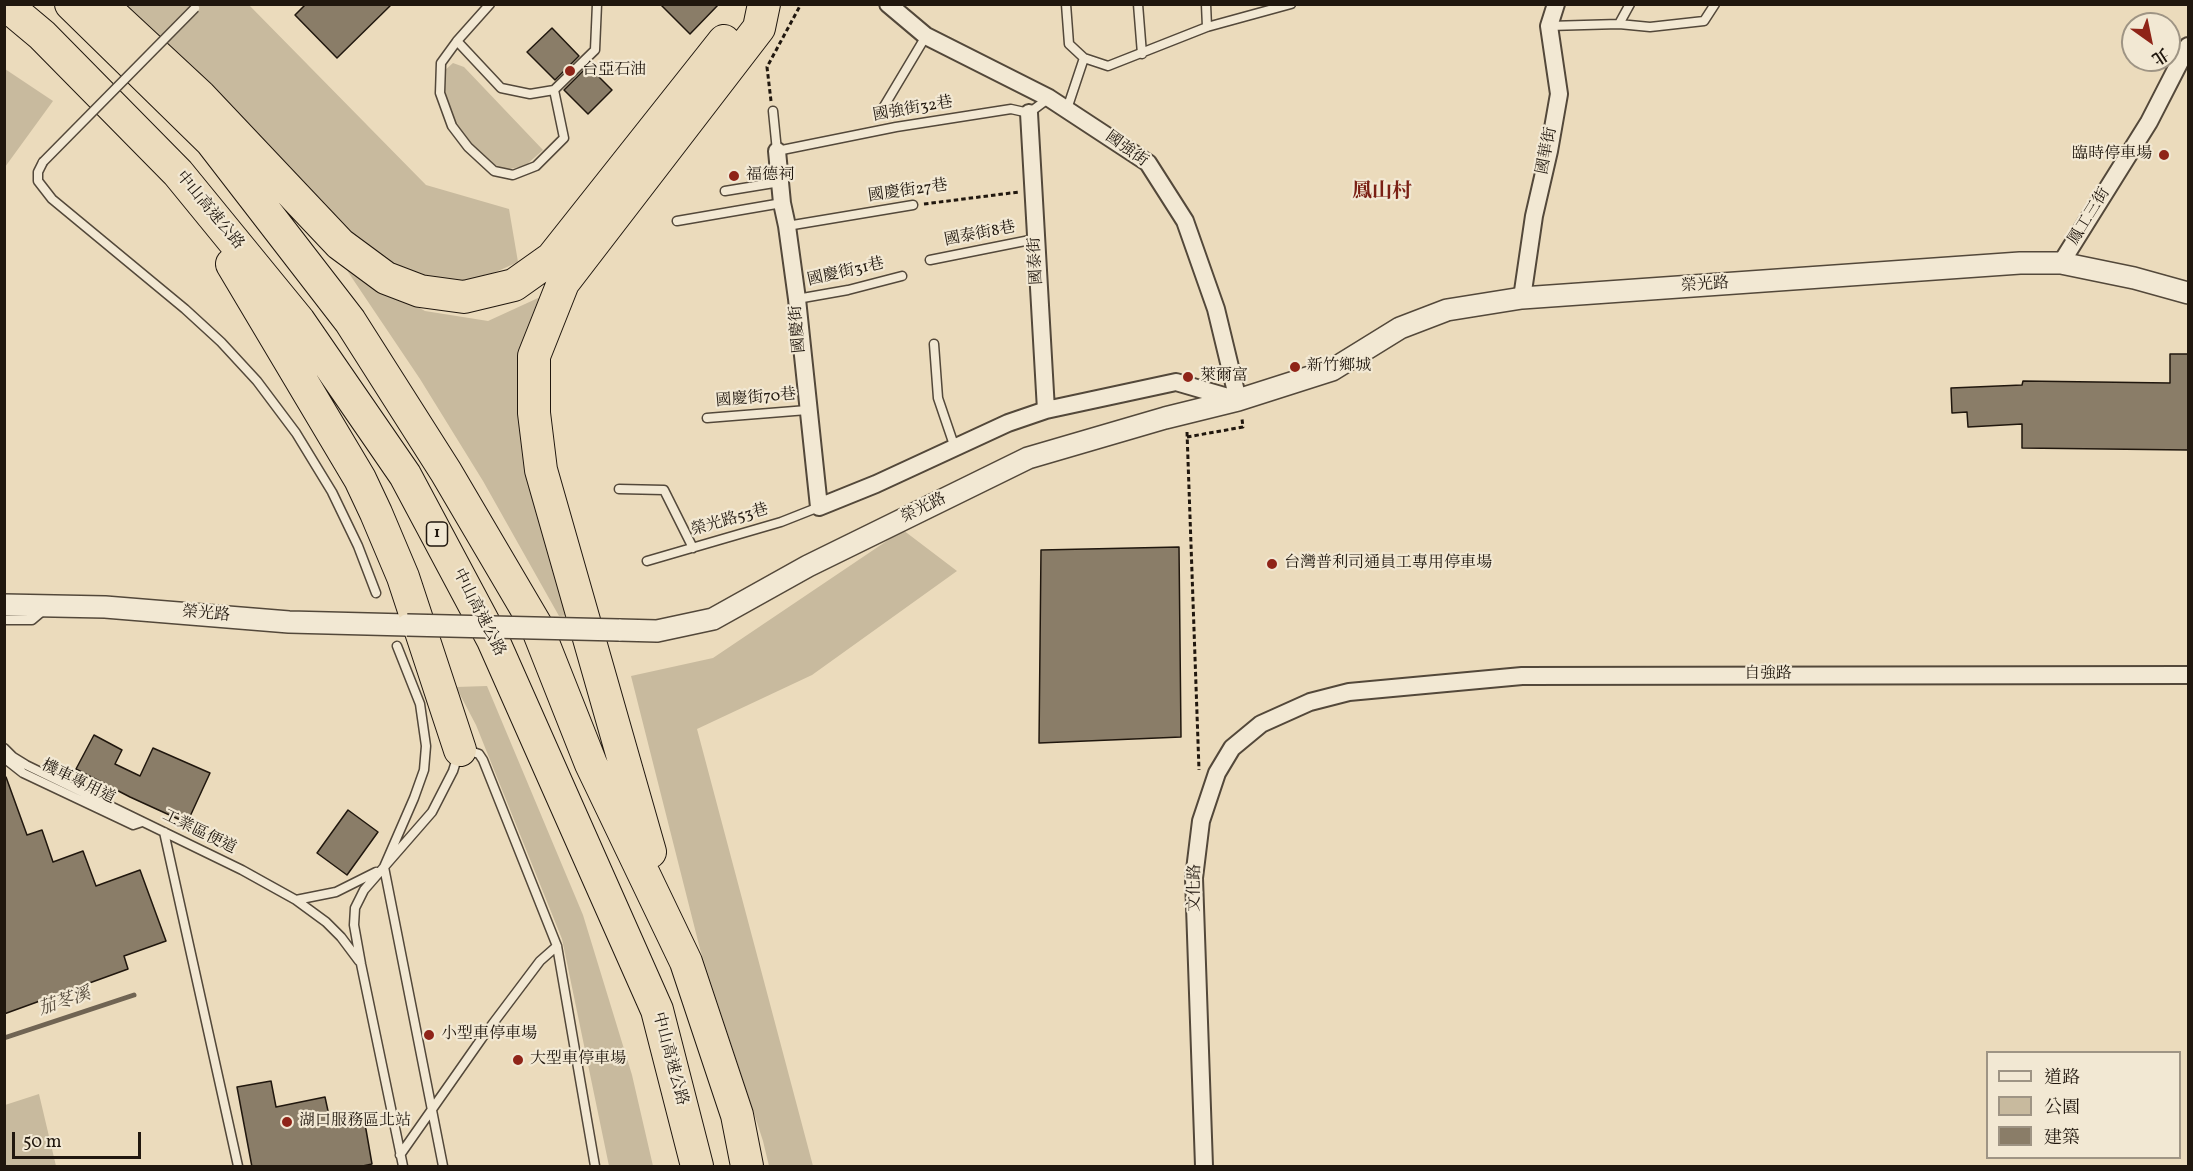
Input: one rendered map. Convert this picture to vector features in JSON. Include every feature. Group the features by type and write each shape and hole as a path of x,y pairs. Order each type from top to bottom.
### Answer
{"highway":[{"name":"中山高速公路","path":"5,4 42,35 178,173 299,321 405,475 494,640 657,1010 697,1167"},
{"name":"1","path":"71,4 211,141 350,321 446,472 536,625 591,764 686,962 737,1115 747,1167"},
{"path":"101,4 200,96 340,244 386,278 420,291 464,297 514,285 552,258 740,21 746,4"},
{"path":"686,962 652,860 542,470 534,413 534,356 563,283 759,28 764,4"},
{"path":"178,173 360,479 403,577 460,750"}],"street":[{"name":"國強街","path":"888,4 926,36 1049,98 1148,163 1185,220 1216,309 1238,400"},
{"name":"國華街","path":"1522,298 1534,216 1549,151 1558,93 1549,26 1556,4"},
{"name":"鳳工三街","path":"2061,262 2149,122 2188,46"},
{"name":"國泰街","path":"1029,113 1046,410"},
{"name":"國慶街","path":"777,151 782,203 797,299 819,507"},
{"name":"榮光路","path":"4,605 105,607 297,622 657,631 713,619 817,562 1028,458 1187,412 1238,400 1332,370 1400,328 1448,310 1522,298 2061,262 2188,293"},
{"path":"819,507 876,484 1008,423 1046,410 1176,381 1238,400"},
{"name":"自強路","path":"1349,692 1522,676 2188,675"},
{"name":"文化路","path":"1203,1167 1194,878 1201,821 1217,773 1232,748 1261,724 1310,702 1349,692"}],"lane":[{"path":"490,4 441,63 440,93 452,126 468,147 494,171 513,176 536,166 564,138 554,90"},
{"path":"457,42 501,88 530,94 554,90 595,50 597,4"},
{"path":"1066,4 1069,44 1084,58 1108,66 1207,27 1286,5"},
{"path":"1138,4 1142,54"},
{"path":"1206,4 1207,27"},
{"path":"1620,24 1630,4"},
{"path":"1549,26 1620,24 1650,27 1704,21 1715,4"},
{"path":"196,6 43,162 38,172 39,182 52,199 185,309 221,342 257,381 296,433 332,492 358,546 376,593"},
{"path":"883,108 926,36"},
{"path":"1067,109 1084,58"},
{"path":"1029,113 1049,98"},
{"name":"國強街32巷","path":"777,151 896,127 1011,109 1029,113"},
{"path":"773,111 777,151"},
{"path":"725,191 780,182"},
{"path":"677,221 782,203"},
{"name":"國慶街27巷","path":"787,226 914,205"},
{"name":"國泰街8巷","path":"930,260 1035,239"},
{"name":"國慶街31巷","path":"797,299 848,290 902,276"},
{"path":"934,344 938,398 955,448"},
{"name":"國慶街70巷","path":"707,418 807,410"},
{"path":"619,489 664,490 693,548"},
{"name":"榮光路53巷","path":"647,561 781,522 819,507"},
{"path":"4,620 32,620 48,606"},
{"path":"397,646 420,704 426,746 424,770 384,867 443,1167"},
{"name":"工業區便道","path":"4,748 26,765 242,870 296,900 326,922 341,937 361,964"},
{"path":"403,1167 361,964 354,925 356,908 364,890 432,812 453,771 460,750 471,750 479,754 483,760 557,946 595,1167"},
{"name":"機車專用道","path":"4,758 23,773 133,825 142,822"},
{"path":"164,832 238,1167"},
{"path":"296,900 336,892 384,867"},
{"path":"400,1155 482,1038 540,961 557,946"}],"path":[{"path":"773,111 767,67 801,4"},
{"name":"國慶街27巷","path":"914,205 1033,190"},
{"path":"1187,437 1243,427 1238,400"},
{"path":"1187,412 1199,773"}],"green space":[{"path":"104,5 249,5 426,185 509,209 518,262 467,285 406,271 366,247"},
{"path":"453,63 464,67 543,150 525,166 499,171 451,125 441,90 444,71"},
{"path":"5,69 53,101 5,167"},
{"path":"344,266 425,311 488,321 549,293 522,348 572,615 559,616 483,481 420,379"},
{"path":"903,530 957,571 812,675 697,729 813,1166 769,1166 763,1141 700,949 631,676 713,658"},
{"path":"487,686 583,915 632,1075 653,1166 609,1166 562,939 476,725 456,687"},
{"path":"39,1094 56,1166 5,1166 5,1105"}],"building":[{"path":"306,4 392,4 337,58 295,15"},
{"path":"660,4 719,4 690,34"},
{"path":"552,28 579,56 555,80 527,52"},
{"path":"588,66 612,90 588,114 564,90"},
{"path":"2170,354 2188,354 2188,450 2022,448 2022,424 1968,427 1967,412 1952,413 1951,388 2022,385 2023,381 2170,383"},
{"path":"1179,547 1181,737 1039,743 1041,550"},
{"path":"94,735 122,750 115,764 140,776 153,748 210,773 187,823 76,769"},
{"path":"4,777 6,777 27,835 42,830 53,862 83,851 96,886 140,870 166,941 124,956 128,969 4,1014"},
{"path":"348,810 378,832 347,875 317,853"},
{"name":"湖口服務區北站","path":"271,1081 276,1107 325,1097 331,1125 364,1118 372,1164 358,1167 252,1167 237,1087"}],"waterway":[{"name":"茄苳溪","path":"4,1038 134,995"}],"place":[{"name":"台亞石油","path":"570,71"},
{"name":"臨時停車場","path":"2164,155"},
{"name":"福德祠","path":"734,176"},
{"name":"新竹鄉城","path":"1295,367"},
{"name":"萊爾富","path":"1188,377"},
{"name":"台灣普利司通員工專用停車場","path":"1272,564"},
{"name":"小型車停車場","path":"429,1035"},
{"name":"大型車停車場","path":"518,1060"},
{"name":"湖口服務區北站","path":"287,1122"}],"district":[{"name":"鳳山村","path":"1382,193"}]}
